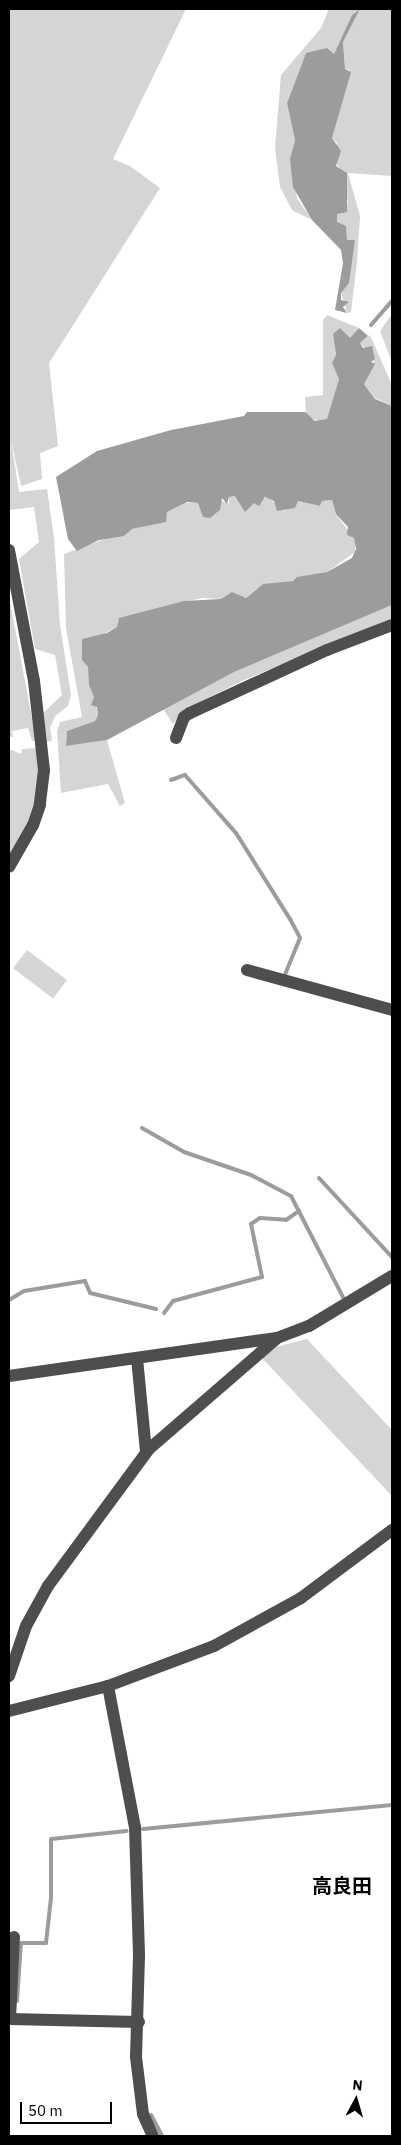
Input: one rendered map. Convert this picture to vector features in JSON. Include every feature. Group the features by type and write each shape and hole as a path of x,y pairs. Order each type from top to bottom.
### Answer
{"street":[{"path":"9,550 34,680 44,770 40,805 33,826 9,867"},
{"path":"176,738 184,718 190,712 327,650 392,625"},
{"path":"247,970 392,1010"},
{"path":"9,1376 277,1338 309,1326 392,1276"},
{"path":"9,1676 26,1626 48,1586 146,1452 277,1338"},
{"path":"137,1358 146,1452"},
{"path":"9,1711 108,1686 214,1646 309,1592 392,1530"},
{"path":"108,1686 135,1827 139,2022 136,2057 138,2090 143,2114 153,2136"},
{"path":"14,1937 10,2019 139,2022"}],"shaded area":[{"path":"9,9 186,9 113,159 130,166 160,188 49,363 58,446 40,453 42,479 21,486 11,440 19,492 47,489 54,538 60,625 71,695 68,706 55,716 50,728 52,741 45,742 41,715 62,695 55,655 35,649 19,559 39,542 34,507 9,510"},
{"path":"329,9 360,9 352,15 334,54 306,53 287,103 295,140 290,159 297,198 312,220 292,210 280,187 275,148 281,75 321,28"},
{"path":"360,9 392,9 392,176 348,173 360,216 351,312 347,313 341,292 349,277 355,240 347,240 337,222 337,214 348,202 341,170 335,162 337,143 332,138 350,70 345,69 343,42"},
{"path":"360,9 343,42 345,69 351,72 332,138 341,151 336,166 347,173 347,212 337,214 337,222 346,226 347,240 355,240 349,283 341,293 341,300 349,302 343,307 347,313 335,310 343,263 341,250 312,220 293,187 290,159 295,140 287,103 306,53 327,48 334,54 352,15"},
{"path":"392,314 392,362 380,331"},
{"path":"327,315 359,328 350,339 333,334 339,379 328,419 322,422 306,417 305,397 323,395 323,320"},
{"path":"340,328 350,338 359,328 368,336 360,343 363,348 372,346 375,359 371,362 375,364 364,384 375,399 392,406 392,605 234,672 107,740 66,746 67,731 95,721 98,715 97,707 91,705 94,697 89,685 88,667 82,660 82,639 107,633 117,627 119,618 184,601 221,599 232,592 246,598 263,584 293,581 297,577 327,572 352,558 356,549 354,538 347,535 348,527 336,514 332,500 322,501 320,506 298,501 295,508 277,511 274,501 265,497 259,506 254,503 245,512 235,496 229,497 227,504 222,498 220,510 210,518 203,517 198,503 187,502 167,512 166,522 132,529 124,536 99,540 77,551 68,539 56,477 97,451 171,430 244,416 247,412 305,412 315,421 327,419 339,379 332,363 336,355 333,334"},
{"path":"370,335 392,385 392,406 375,398 364,384 375,358 360,343"},
{"path":"236,496 243,508 268,497 284,511 298,501 320,506 322,501 332,500 336,514 355,540 355,552 327,572 255,590 246,598 230,594 221,599 202,598 122,619 117,627 94,639 83,648 82,660 88,667 98,715 95,721 67,731 66,746 107,740 125,803 120,806 108,784 61,793 57,731 60,722 82,717 66,628 64,554 132,529 165,522 167,512 185,503 198,503 204,515 217,513 220,500 229,504 229,497"},
{"path":"9,596 36,740 32,741 28,728 12,731 13,737 9,737"},
{"path":"392,605 392,619 244,680 185,709 173,724 163,709 234,672"},
{"path":"37,748 39,775 34,806 21,840 9,858 9,749 21,754 22,749"},
{"path":"27,950 67,980 53,998 13,968"},
{"path":"307,1339 392,1430 392,1496 262,1358 276,1347"}],"waterway":[{"path":"371,325 392,301"},
{"path":"171,780 185,775 236,833 290,919 300,938 284,977"},
{"path":"142,1128 184,1152 251,1175 291,1196 343,1297"},
{"path":"319,1178 392,1257"},
{"path":"164,1313 173,1301 262,1277 251,1224 260,1218 286,1220 299,1211"},
{"path":"9,1300 24,1291 85,1281 90,1293 156,1309"},
{"path":"143,1829 392,1805"},
{"path":"17,2001 21,1943 46,1943 51,1898 51,1839 127,1831"},
{"path":"151,2115 162,2136"}],"district":[{"name":"高良田","path":"342,1885"}]}
